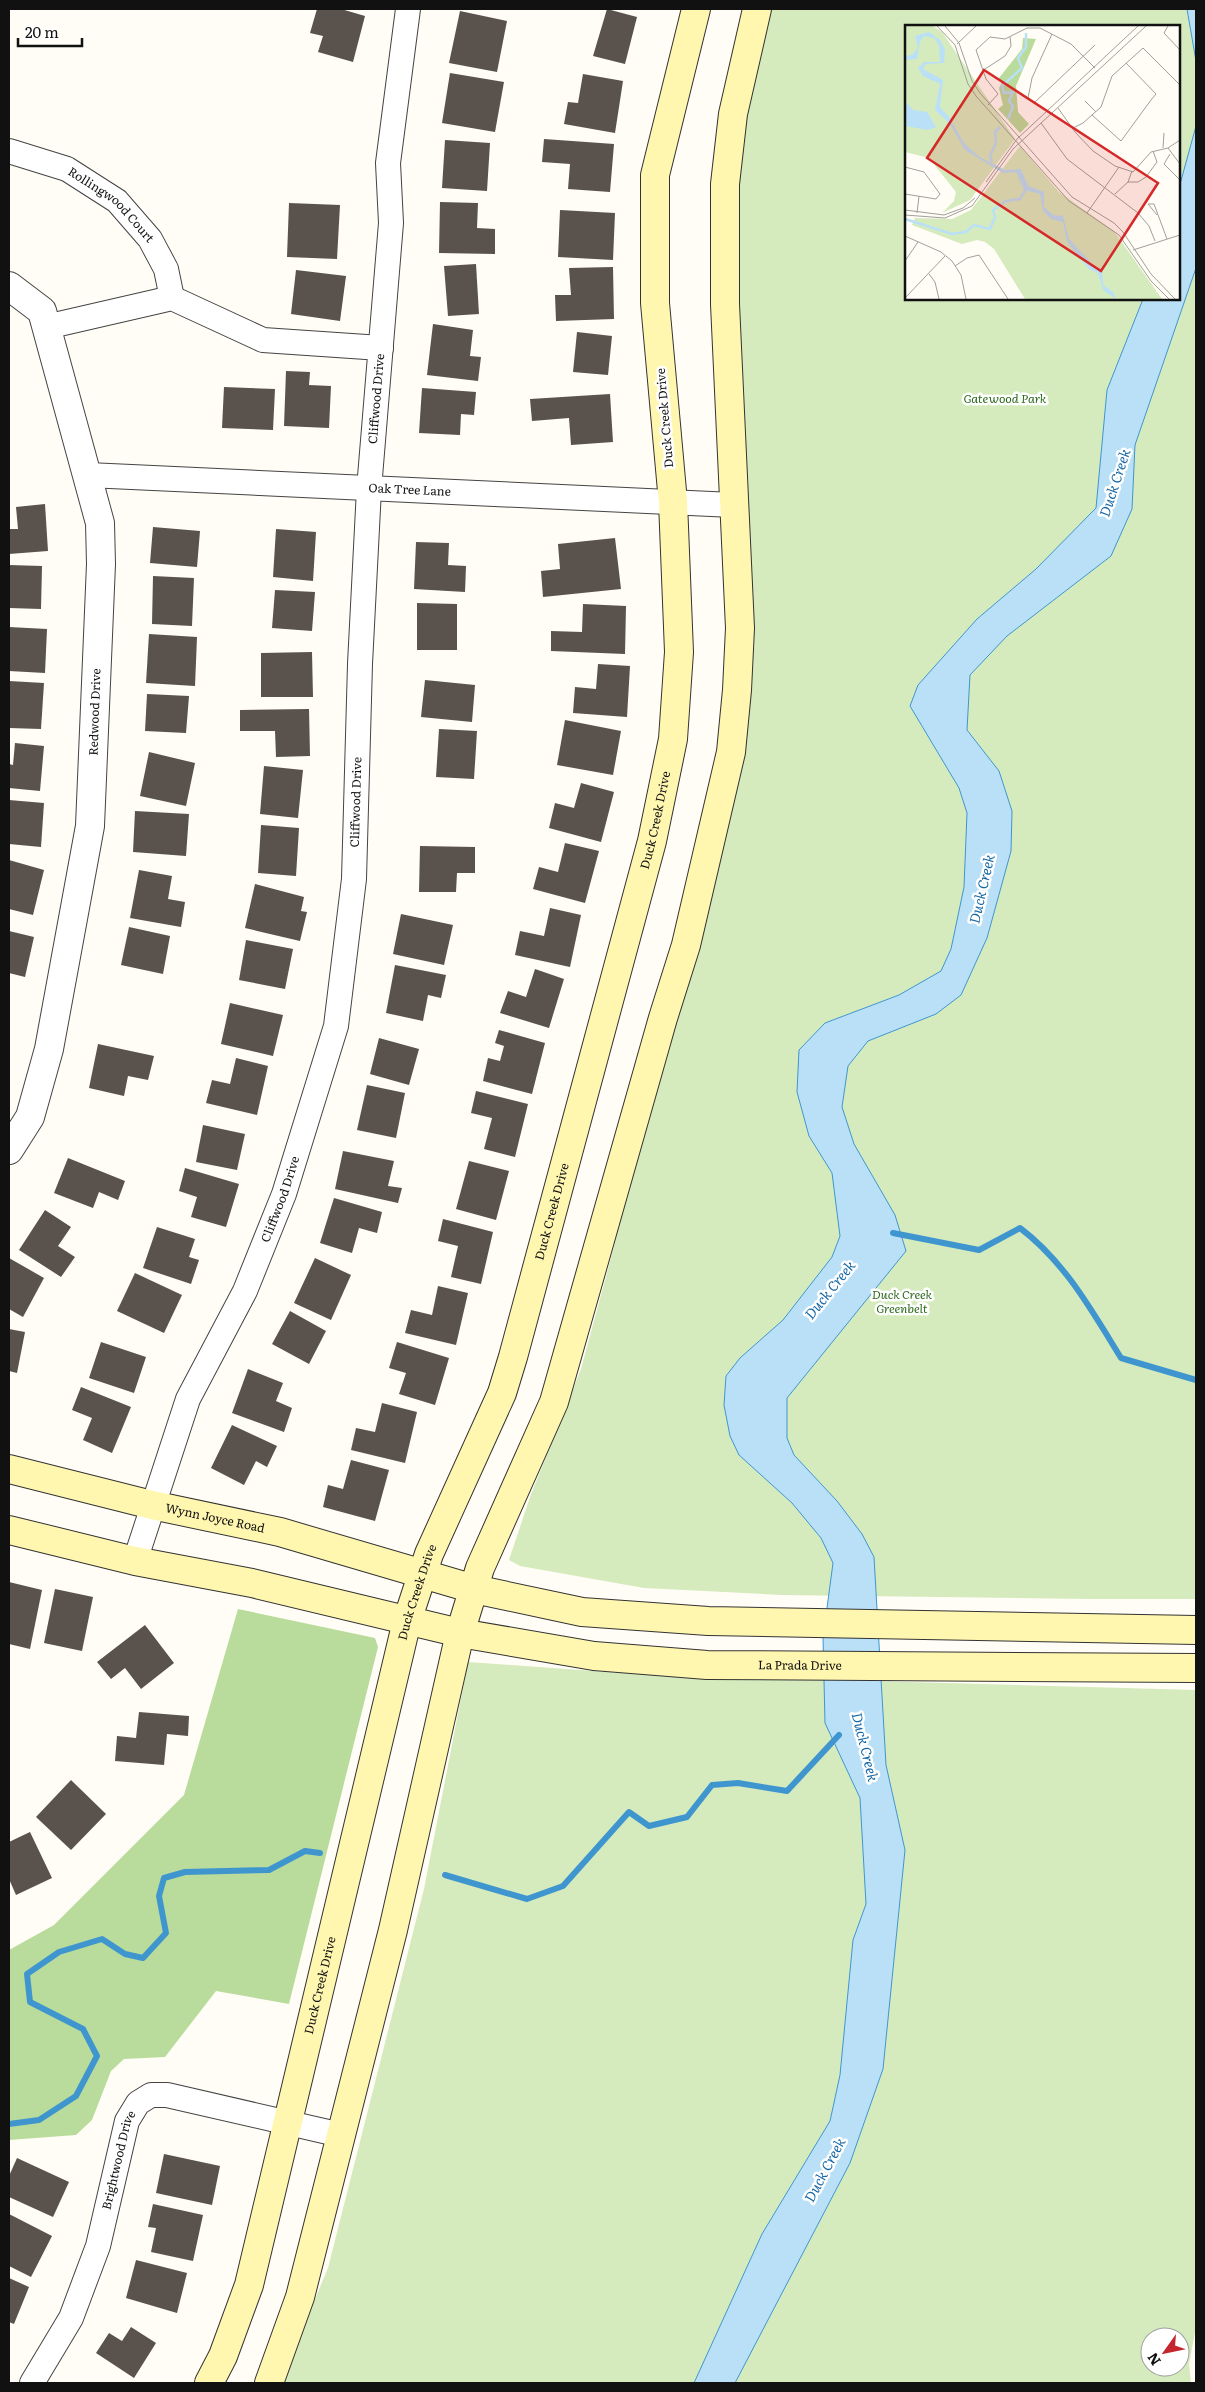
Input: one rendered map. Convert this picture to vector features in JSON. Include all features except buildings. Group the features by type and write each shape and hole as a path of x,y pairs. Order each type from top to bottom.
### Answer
{"main road":[{"name":"Duck Creek Drive","path":"209,2383 223,2356 249,2285 407,1621 440,1528 502,1393 652,841 673,739 679,652 673,502 655,303 655,175 696,9"},
{"path":"269,2383 300,2297 393,1930 460,1633 480,1568 554,1402 660,1028 686,945 731,752 740,628 725,304 725,184 733,114 757,9"},
{"name":"Wynn Joyce Road","path":"9,1469 152,1505 280,1532 422,1575"},
{"path":"9,1530 135,1561 252,1583 407,1621"},
{"path":"422,1575 474,1589 582,1612 708,1621 1196,1630"},
{"name":"La Prada Drive","path":"407,1621 460,1633 594,1656 707,1665 1196,1668"}],"street":[{"name":"Cliffwood Drive","path":"135,1561 188,1399 245,1291 284,1194 336,1026 354,879 360,664 369,489 391,223 388,164 408,9"},
{"name":"Rollingwood Court","path":"9,151 67,169 117,201 150,238 166,269 172,298"},
{"name":"Redwood Drive","path":"9,286 42,311 100,523 90,826 49,1049 30,1117 9,1150"},
{"path":"46,326 172,298 263,340 381,348"},
{"name":"Oak Tree Lane","path":"88,475 733,505"},
{"name":"Brightwood Drive","path":"32,2383 71,2318 98,2246 127,2121 138,2103 150,2095 167,2095 341,2135"}],"green space":[{"name":"Duck Creek Greenbelt","path":"771,9 1196,9 1196,1599 782,1595 644,1588 520,1566 509,1560 530,1497 581,1369 611,1258 649,1105 750,617 736,253 737,168 752,74"},
{"path":"238,1609 375,1638 378,1647 289,2004 216,1991 165,2057 124,2059 111,2071 92,2120 76,2135 9,2140 9,1950 54,1925 184,1795"},
{"path":"468,1662 649,1675 1196,1690 1196,2327 1190,2359 1190,2327 1140,2327 1140,2377 1190,2377 1190,2374 1191,2383 280,2383 328,2268 424,1889"}],"water":[{"path":"1187,9 1196,9 1196,61"},
{"name":"Duck Creek","path":"1196,126 1196,268 1135,445 1132,509 1111,556 1007,636 970,675 967,730 999,771 1012,811 1011,851 987,938 961,995 936,1014 868,1041 848,1066 842,1107 854,1144 895,1215 906,1251 787,1398 787,1438 794,1455 837,1501 862,1534 874,1557 886,1765 905,1850 883,2069 850,2163 735,2383 694,2383 762,2234 830,2121 840,2075 853,1940 866,1904 860,1798 825,1723 823,1638 833,1563 821,1538 792,1503 739,1455 730,1436 724,1405 726,1376 740,1358 783,1320 832,1257 840,1236 832,1173 809,1136 797,1092 799,1050 825,1023 899,995 941,971 951,949 964,887 967,813 959,788 910,706 918,685 977,619 1036,569 1096,508 1107,390 1143,300 1180,300 1180,184"}],"waterway":[{"path":"893,1233 979,1250 1020,1228 1036,1241 1064,1272 1088,1305 1121,1358 1196,1380"},
{"path":"445,1875 527,1899 563,1886 629,1812 649,1826 687,1817 712,1785 738,1783 787,1791 839,1735"},
{"path":"9,2124 39,2120 76,2096 97,2056 83,2029 30,2002 27,1974 59,1952 102,1939 125,1954 143,1958 166,1933 159,1896 164,1878 185,1872 269,1870 305,1851 320,1853"}],"park label":[{"name":"Gatewood Park","path":"1005,399"}]}
